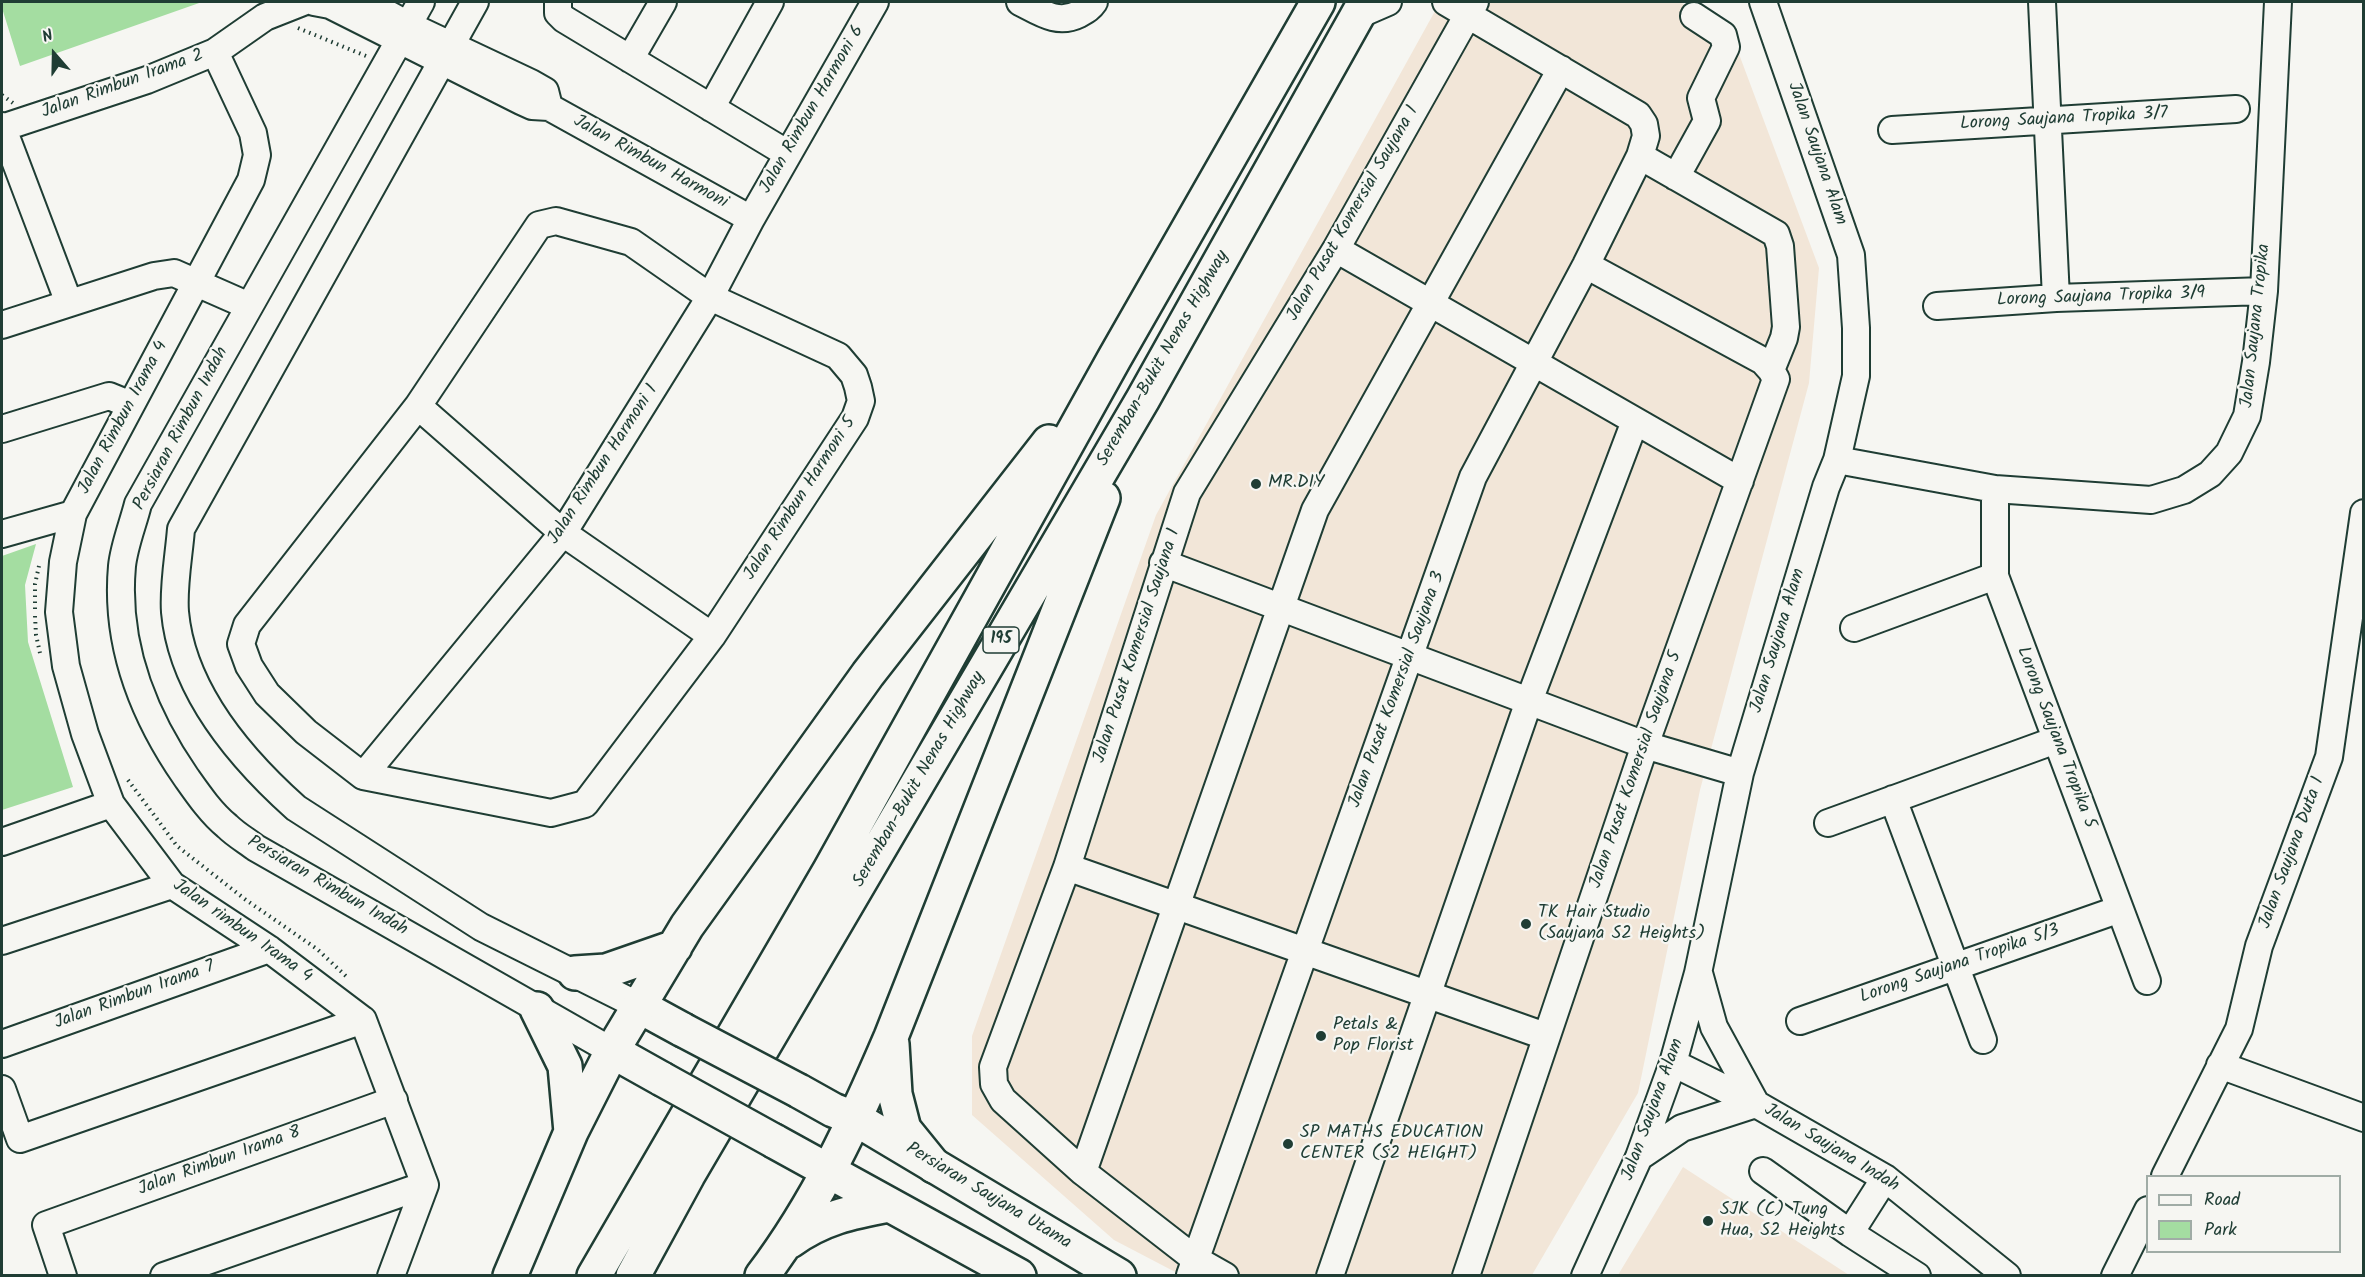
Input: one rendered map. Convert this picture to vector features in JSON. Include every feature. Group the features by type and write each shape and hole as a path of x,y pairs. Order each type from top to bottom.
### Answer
{"main road":[{"name":"Seremban-Bukit Nenas Highway","path":"594,1275 830,870 1114,359 1317,2"},
{"name":"Seremban-Bukit Nenas Highway","path":"633,1275 694,1164 1143,399 1362,8"},
{"path":"510,1275 571,1132 612,1051 687,926 868,674 1114,359"},
{"path":"762,1275 787,1243 830,1172 856,1119 891,1037 1143,399"},
{"path":"575,973 606,971 675,947"},
{"name":"Persiaran Saujana Utama","path":"639,1006 832,1110 856,1119 1119,1275"},
{"path":"537,1009 565,1066 571,1132"},
{"path":"891,1037 895,1094 904,1129 934,1166"},
{"path":"612,1051 1019,1275"},
{"path":"787,1243 807,1229 842,1214 889,1205"}],"street":[{"name":"Jalan Rimbun Irama 2","path":"2,127 147,80 215,52 266,17 303,2"},
{"path":"314,2 330,5 404,33"},
{"path":"366,2 404,33"},
{"name":"Persiaran Rimbun Indah","path":"421,2 138,504 122,564 121,609 128,655 147,712 170,753 197,792 226,826 256,848 612,1051"},
{"path":"475,2 181,529 175,611 186,660 209,707 242,755 272,787 296,808 481,927 639,1006"},
{"path":"558,2 558,13 564,19 788,154"},
{"path":"630,59 663,2"},
{"path":"711,108 770,2"},
{"name":"Jalan Rimbun Harmoni 6","path":"751,219 875,2"},
{"path":"1020,2 1047,16 1062,20 1090,8 1094,2"},
{"path":"1362,8 1388,2"},
{"path":"1083,1172 1315,510 1561,69 1471,8 1446,2"},
{"name":"Jalan Saujana Alam","path":"1585,1275 1640,1157 1673,1063 1698,973 1740,772 1826,487 1837,460 1856,376 1856,328 1851,255 1763,2"},
{"path":"2043,2 2056,298"},
{"name":"Jalan Saujana Tropika","path":"1837,460 1995,489 2151,500 2184,490 2210,474 2229,453 2247,416 2264,291 2277,2"},
{"name":"Jalan Pusat Komersial Saujana 1","path":"1192,1267 1004,1100 994,1084 993,1067 1067,867 1187,493 1336,249 1471,8"},
{"path":"1640,156 1676,177 1707,121 1701,98 1726,46 1723,35 1694,16"},
{"name":"Jalan Rimbun Harmoni","path":"404,33 447,52 532,106 549,107 751,219"},
{"name":"Jalan Rimbun Irama 4","path":"111,804 85,734 65,656 59,612 63,562 73,514 130,405 207,286 251,180 257,155 254,133 215,52"},
{"name":"Jalan Pusat Komersial Saujana 3","path":"1192,1267 1473,477 1586,265 1640,156 1646,136 1644,124 1638,115 1561,69"},
{"name":"Lorong Saujana Tropika 3/7","path":"1892,130 2236,109"},
{"path":"2,127 69,303"},
{"name":"Jalan Pusat Komersial Saujana 5","path":"1466,1275 1645,745 1776,379 1771,370 1784,338 1786,327 1779,239 1776,234 1676,177"},
{"name":"Jalan Rimbun Harmoni 1","path":"363,776 563,534 710,297 751,219"},
{"name":"Jalan Rimbun Harmoni 5","path":"556,221 631,242 710,297 838,356 854,375 861,401 855,418 712,636 585,804 551,813 363,776 306,732 267,694 249,666 241,644 247,625 418,406 539,225 556,221"},
{"path":"1336,249 1740,481"},
{"path":"1586,265 1762,361 1771,370"},
{"path":"2,325 154,276 174,273 249,306"},
{"name":"Lorong Saujana Tropika 3/9","path":"1937,306 2056,298 2264,291"},
{"path":"2,429 109,396 130,405"},
{"path":"418,406 563,534 712,636"},
{"path":"1330,1275 1429,995 1529,701 1635,421"},
{"name":"Lorong Saujana Tropika 5","path":"1995,489 1995,576 2147,981"},
{"name":"Jalan Saujana Duta 1","path":"2165,1175 2239,1029 2259,946 2329,757 2364,513"},
{"path":"2,534 73,514"},
{"path":"1163,563 1645,745 1740,772"},
{"path":"1854,628 1995,576"},
{"path":"1828,823 2056,740"},
{"path":"1893,800 1983,1040"},
{"path":"2,842 111,804"},
{"name":"Jalan rimbun Irama 4","path":"111,804 172,885 269,949 363,1020"},
{"path":"1067,867 1545,1036"},
{"path":"2,941 172,885"},
{"name":"Lorong Saujana Tropika 5/3","path":"1800,1021 2120,909"},
{"name":"Jalan Rimbun Irama 7","path":"2,1044 269,949"},
{"path":"1640,1157 1682,1128 1756,1104 1714,1027 1698,973"},
{"path":"2,1089 20,1139 363,1020 425,1185 391,1275"},
{"name":"Jalan Saujana Indah","path":"1673,1063 1756,1104 1885,1178 2007,1275"},
{"path":"2220,1065 2364,1118"},
{"name":"Jalan Rimbun Irama 8","path":"63,1275 46,1225 394,1100"},
{"path":"1763,1171 1850,1233 1917,1275"},
{"path":"1850,1233 1885,1178"},
{"path":"164,1275 425,1185"},
{"path":"2115,1275 2146,1214"},
{"path":"1192,1267 1226,1275"}],"shaded area":[{"path":"1440,2 1680,2 1730,30 1819,268 1809,383 1700,790 1638,1093 1532,1275 1181,1275 1114,1240 972,1115 972,1036 1156,515"},
{"name":"SJK (C) Tung Hua, S2 Heights","path":"1683,1167 1849,1275 1618,1275"}],"green space":[{"path":"2,2 202,2 20,66"},
{"path":"36,544 25,585 28,642 73,787 2,810 2,556"}],"place":[{"name":"MR.DIY","path":"1256,484"},
{"name":"TK Hair Studio (Saujana S2 Heights)","path":"1526,924"},
{"name":"Petals & Pop Florist","path":"1321,1036"},
{"name":"SP MATHS EDUCATION CENTER (S2 HEIGHT)","path":"1288,1144"},
{"name":"SJK (C) Tung Hua, S2 Heights","path":"1708,1221"}]}
